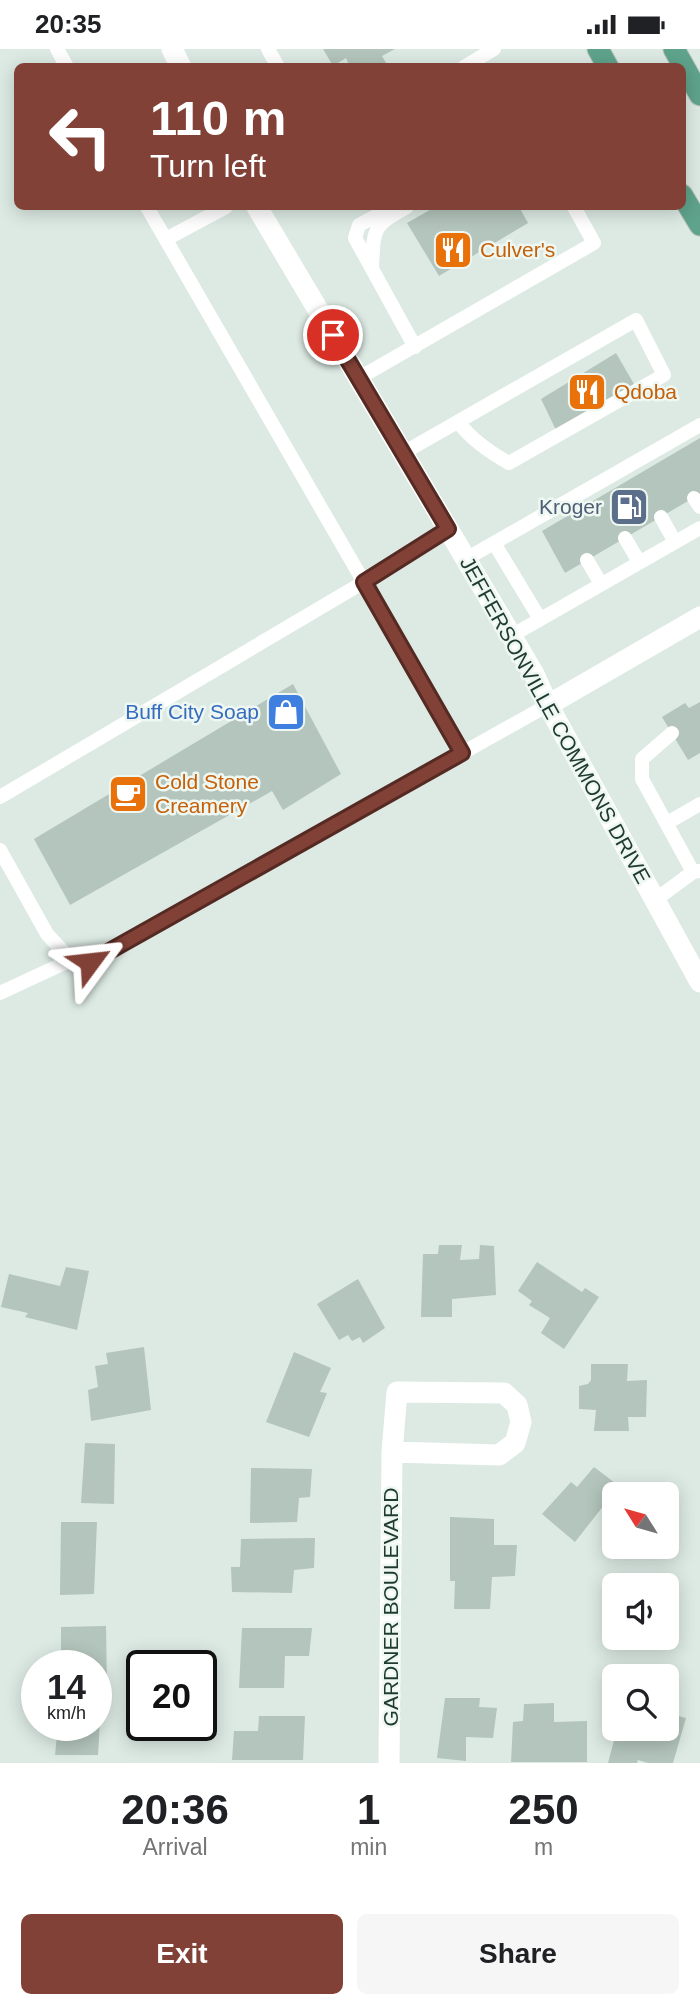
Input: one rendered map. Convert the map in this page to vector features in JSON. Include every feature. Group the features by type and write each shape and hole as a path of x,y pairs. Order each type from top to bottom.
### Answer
{"main road":[{"path":"686,70 700,95"},
{"path":"686,202 700,225"}],"street":[{"name":"JEFFERSONVILLE COMMONS DRIVE","path":"259,210 534,674 548,705 700,982"},
{"path":"548,705 700,617"},
{"name":"GARDNER BOULEVARD","path":"390,1763 392,1452 397,1392 504,1394 517,1405 521,1422 514,1443 499,1455 392,1452"}],"lane":[{"path":"471,63 494,49"},
{"path":"150,210 462,753"},
{"path":"166,239 220,210"},
{"path":"387,210 359,225 355,238 415,347"},
{"path":"372,268 374,238 380,223 402,210"},
{"path":"359,378 594,243 575,210"},
{"path":"403,453 636,320 664,375 509,463 475,441 458,422"},
{"path":"466,559 559,513 665,452 700,425"},
{"path":"661,517 676,542"},
{"path":"511,636 700,528"},
{"path":"0,797 364,582 448,529"},
{"path":"625,538 639,562"},
{"path":"494,543 540,619"},
{"path":"587,560 601,584"},
{"path":"0,993 71,960 90,962 548,705"},
{"path":"655,900 697,872 642,779 642,759 672,733"},
{"path":"667,823 700,804"},
{"path":"0,850 47,934 71,960"}],"building":[{"path":"323,49 395,49 382,56 386,63 348,63 346,58 338,63 331,63"},
{"name":"Culver's","path":"430,210 521,210 528,223 439,276 407,223"},
{"name":"Qdoba","path":"616,353 634,384 556,430 541,399"},
{"name":"Kroger","path":"700,438 700,494 565,573 542,531"},
{"path":"293,684 341,774 283,810 272,791 70,905 34,839"},
{"path":"700,702 700,753 688,760 662,717 685,703 689,708"},
{"path":"439,1245 462,1245 460,1260 479,1259 480,1245 494,1246 496,1295 452,1299 452,1317 421,1317 423,1254 438,1254"},
{"path":"537,1262 582,1292 585,1288 599,1297 564,1349 541,1333 550,1318 529,1305 532,1301 518,1291"},
{"path":"66,1267 89,1271 77,1330 25,1317 28,1313 1,1307 9,1274 60,1286"},
{"path":"358,1279 385,1328 363,1343 360,1337 352,1341 348,1335 339,1340 317,1304"},
{"path":"144,1347 151,1410 91,1421 88,1390 98,1387 95,1366 108,1364 106,1353"},
{"path":"294,1352 331,1368 320,1392 327,1393 309,1437 266,1422"},
{"path":"591,1364 628,1364 627,1381 647,1380 646,1417 628,1417 629,1431 594,1431 596,1410 579,1409 579,1386 588,1384 591,1380"},
{"path":"85,1443 115,1444 114,1504 81,1503"},
{"path":"594,1467 614,1482 602,1482 602,1508 575,1542 542,1514 571,1482 577,1487"},
{"path":"251,1468 312,1469 310,1497 299,1498 297,1522 250,1523"},
{"path":"450,1517 494,1519 494,1545 517,1545 515,1576 492,1577 490,1609 454,1609 455,1581 450,1581"},
{"path":"61,1522 97,1522 94,1594 60,1595"},
{"path":"315,1538 314,1568 294,1570 292,1593 232,1592 231,1567 240,1567 241,1539"},
{"path":"106,1626 106,1650 61,1650 61,1627"},
{"path":"242,1628 312,1628 309,1656 285,1656 284,1688 239,1688"},
{"path":"445,1698 480,1698 479,1707 497,1708 493,1738 466,1737 466,1761 437,1758"},
{"path":"554,1703 554,1722 587,1721 587,1762 511,1762 513,1722 523,1721 524,1704"},
{"path":"259,1716 305,1716 303,1760 232,1760 234,1731 258,1731"},
{"path":"679,1716 686,1718 673,1763 648,1763 638,1760 637,1763 608,1763 614,1741 679,1741"},
{"path":"56,1741 99,1741 98,1755 55,1755"}],"place":[{"name":"Culver's","path":"453,250"},
{"name":"Qdoba","path":"587,392"},
{"name":"Kroger","path":"629,507"},
{"name":"Buff City Soap","path":"286,712"},
{"name":"Cold Stone Creamery","path":"128,794"}],"route":[{"path":"90,962 462,753 364,582 448,529 333,335"}]}
